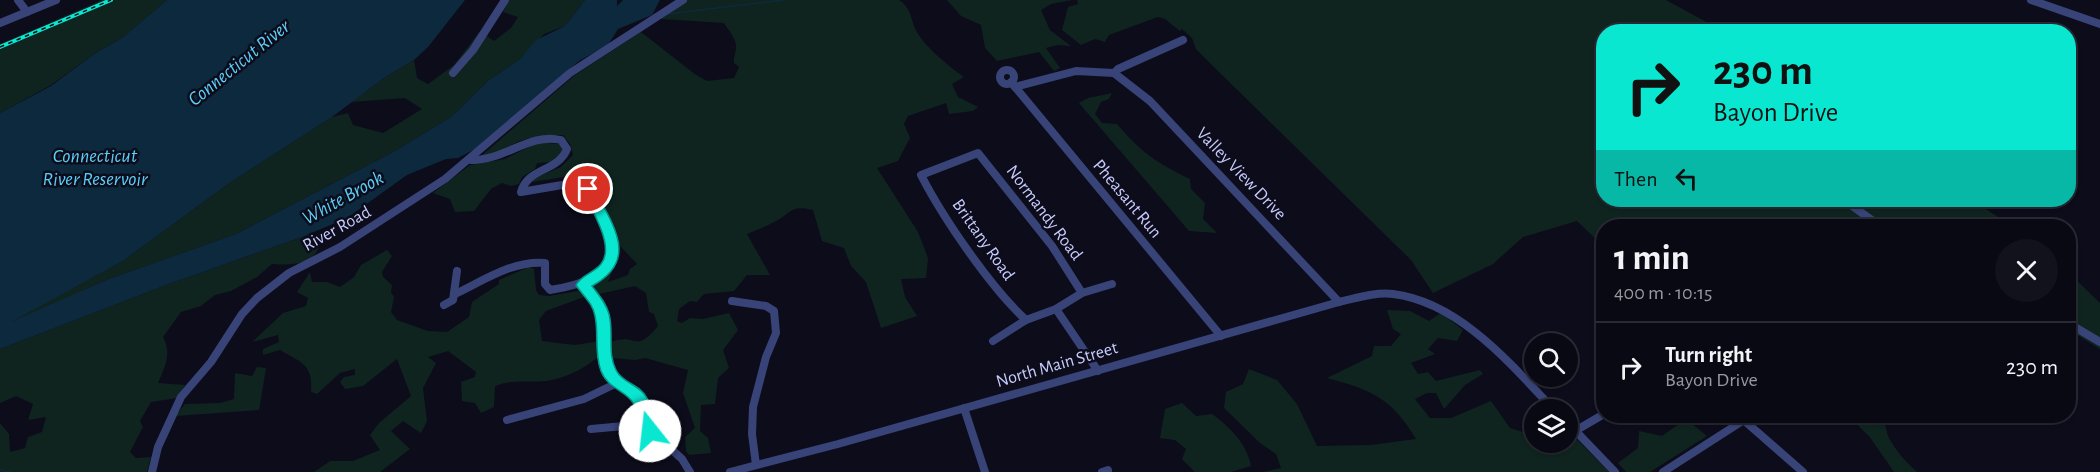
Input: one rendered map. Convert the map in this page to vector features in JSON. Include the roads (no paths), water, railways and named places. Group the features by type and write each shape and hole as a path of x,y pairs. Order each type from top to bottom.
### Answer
{"street":[{"path":"18,0 27,12"},
{"path":"0,23 57,0"},
{"path":"453,73 473,51 505,0"},
{"name":"River Road","path":"152,472 162,438 182,397 211,362 242,315 257,298 289,273 340,247 407,206 471,160 570,73 683,0"},
{"path":"2031,0 2100,24"},
{"path":"1114,73 1183,40"},
{"name":"Pheasant Run","path":"1114,73 1085,69 1072,70 1013,84 1221,336"},
{"name":"Valley View Drive","path":"1114,73 1141,93 1213,166 1259,213 1339,302"},
{"path":"455,294 523,264 540,260 545,263 545,284 549,290 583,285 599,276 609,265 613,255 607,228 588,189 568,184 521,192 523,182 527,177 562,159 567,150 564,142 558,138 546,137 494,160 471,160"},
{"name":"Brittany Road","path":"978,153 922,174 928,189 984,269 1013,309 1026,320"},
{"name":"Normandy Road","path":"978,153 1052,247 1082,293"},
{"path":"1854,207 1870,219"},
{"path":"444,305 452,302 457,271"},
{"path":"993,341 1026,320 1056,309 1082,293 1112,284"},
{"path":"583,285 597,302 602,314 605,364 617,383 639,398 646,424 658,440 681,456 690,472"},
{"name":"North Main Street","path":"730,472 1370,295 1394,294 1428,302 1455,318 1483,340 1543,399"},
{"path":"732,301 766,306 774,311 777,324 753,406 752,434 756,465"},
{"path":"1056,309 1098,371"},
{"path":"2076,328 2100,342"},
{"path":"507,420 584,399 617,383"},
{"path":"964,408 985,472"},
{"path":"1578,429 1596,419"},
{"path":"1663,472 1734,423"},
{"path":"1747,423 1803,472"},
{"path":"591,429 601,426 646,424"},
{"path":"1578,434 1615,472"}],"water":[{"name":"Connecticut River Reservoir","path":"167,0 465,0 428,47 414,60 384,78 332,117 228,184 123,261 11,322 106,280 236,234 395,151 451,117 489,80 520,59 536,40 565,26 585,0 617,0 617,6 623,0 660,0 652,15 618,29 608,45 579,61 475,149 458,158 446,159 407,175 347,218 302,237 166,285 0,349 0,113 51,86 94,54 122,38"}],"waterway":[{"name":"White Brook","path":"668,14 783,0"},
{"path":"0,470 10,472"}],"railway":[{"path":"0,47 111,0"}],"water label":[{"name":"Connecticut River","path":"239,63"}]}
